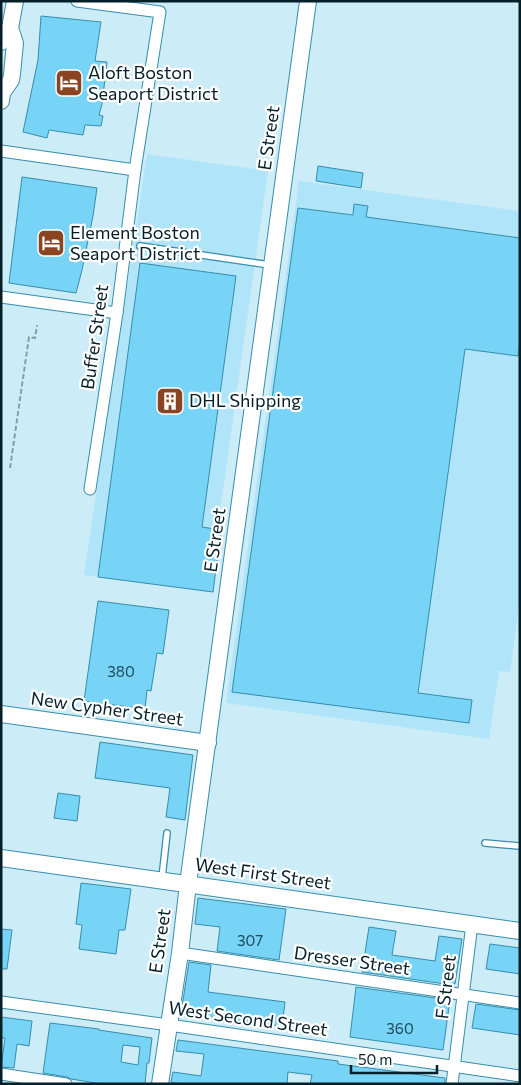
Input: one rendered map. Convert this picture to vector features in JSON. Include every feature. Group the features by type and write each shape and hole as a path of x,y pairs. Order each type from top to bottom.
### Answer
{"street":[{"path":"2,94 11,80 12,74 15,43 6,35 15,1"},
{"name":"Buffer Street","path":"76,1 160,12 135,170 117,313 90,489"},
{"name":"E Street","path":"160,1084 180,953 308,1"},
{"path":"1,151 135,170"},
{"path":"1,297 117,313"},
{"name":"New Cypher Street","path":"1,714 208,743"},
{"name":"West First Street","path":"1,858 520,930"},
{"name":"F Street","path":"452,1084 472,924"},
{"name":"Dresser Street","path":"180,953 520,1003"},
{"name":"West Second Street","path":"1,1002 520,1076"},
{"path":"1,1074 66,1084"}],"lane":[{"path":"140,246 272,265"},
{"path":"162,880 167,833"},
{"path":"485,843 519,846"}],"path":[{"path":"10,468 28,337 35,338 37,325"}],"shaded area":[{"path":"147,154 268,171 209,589 84,575"},
{"path":"299,181 520,211 520,600 510,672 499,671 489,739 226,703"}],"building":[{"name":"Aloft Boston Seaport District","path":"41,16 101,22 95,61 107,62 99,115 103,116 101,126 85,125 83,135 49,130 47,138 23,132 38,60"},
{"path":"318,166 363,173 361,188 316,181"},
{"name":"Element Boston Seaport District","path":"22,177 97,188 93,216 76,293 9,283"},
{"path":"354,204 368,206 366,217 520,238 520,343 518,356 465,349 418,693 472,700 469,723 232,692 298,208 353,215"},
{"name":"DHL Shipping","path":"140,263 236,276 202,527 221,530 213,592 98,577"},
{"path":"98,601 169,610 163,654 157,653 151,691 147,690 145,709 84,701"},
{"path":"100,742 193,755 185,820 166,817 170,788 95,778"},
{"path":"58,793 80,796 77,821 54,818"},
{"path":"81,883 131,889 125,930 119,930 116,954 79,949 82,925 76,924"},
{"path":"198,898 286,909 279,960 217,951 220,927 195,924"},
{"path":"369,927 396,931 392,955 435,961 439,936 462,939 455,984 362,972"},
{"path":"1,929 12,930 7,969 1,969"},
{"path":"490,944 520,948 520,974 486,969"},
{"path":"189,962 211,965 208,992 285,1002 282,1026 181,1013"},
{"path":"356,987 450,1000 443,1050 350,1037"},
{"path":"476,1004 520,1010 520,1035 472,1028"},
{"path":"1,1017 32,1021 29,1046 17,1044 14,1068 1,1067 5,1038 1,1038"},
{"path":"50,1023 152,1038 145,1084 102,1084 43,1073","holes":["123,1045 140,1047 138,1065 121,1062"]},
{"path":"178,1040 338,1061 338,1064 445,1078 445,1084 310,1084 312,1075 288,1072 287,1084 181,1084 171,1082 173,1072 201,1076 204,1054 176,1051"}],"place":[{"name":"Aloft Boston Seaport District","path":"69,83"},
{"name":"Element Boston Seaport District","path":"51,243"},
{"name":"DHL Shipping","path":"170,401"}]}
